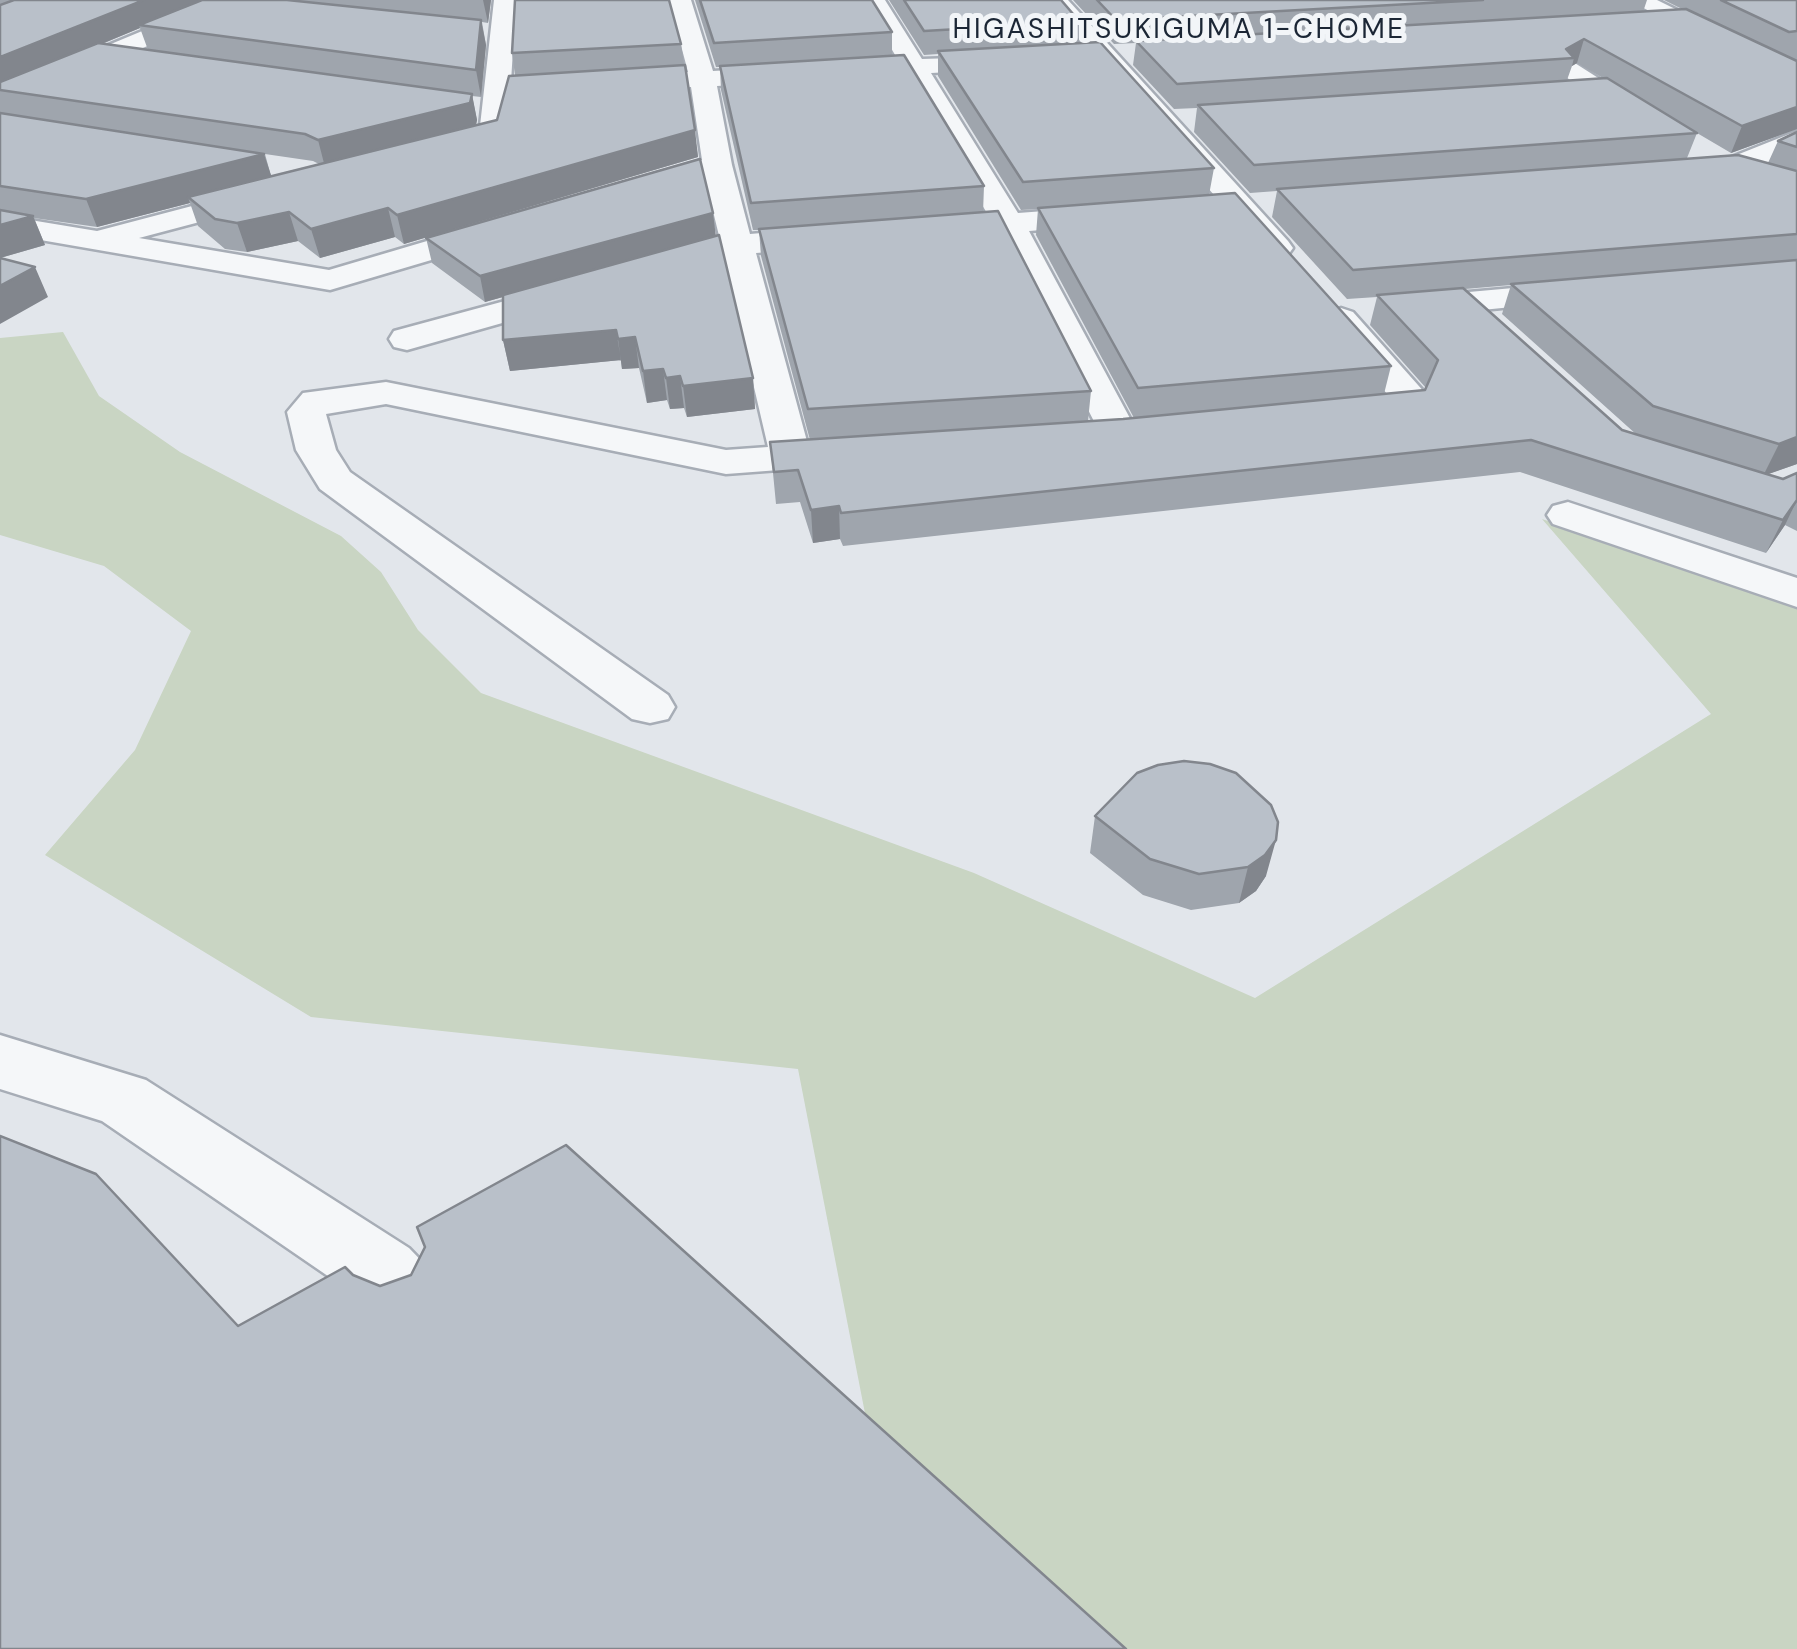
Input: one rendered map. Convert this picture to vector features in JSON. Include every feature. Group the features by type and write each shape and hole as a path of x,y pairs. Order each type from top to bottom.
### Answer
{"street":[{"path":"474,141 491,136 493,35 504,0"},
{"path":"680,0 703,80 716,164 740,244 790,459"},
{"path":"874,0 1008,222 1119,435"},
{"path":"1056,0 1300,273"},
{"path":"1460,0 1729,168 1763,180"},
{"path":"1639,0 1797,79"},
{"path":"0,100 240,5"},
{"path":"1625,26 1682,22"},
{"path":"1472,34 1548,30"},
{"path":"1068,58 1144,54"},
{"path":"106,56 165,64"},
{"path":"491,103 703,80 1029,60"},
{"path":"1566,95 1604,92"},
{"path":"1165,122 1203,120"},
{"path":"1650,174 1729,168 1797,139"},
{"path":"606,198 716,164"},
{"path":"92,240 298,187"},
{"path":"1201,208 1279,202"},
{"path":"893,232 1144,212"},
{"path":"0,224 330,280 533,220"},
{"path":"408,339 740,244 855,235"},
{"path":"1308,418 1402,410 1407,394 1330,307 1464,302 1621,289"},
{"path":"1464,302 1493,330"},
{"path":"650,707 335,480 316,450 306,412 317,401 386,394 726,462 887,452"},
{"path":"1080,438 1157,432"},
{"path":"1568,515 1797,594"},
{"path":"0,1062 123,1100 382,1272 412,1303"}],"green space":[{"path":"63,332 99,396 180,452 341,536 381,572 418,630 481,693 974,873 1255,998 1711,714 1542,519 1797,606 1797,1649 0,1649 0,1177 278,1381 877,1475 798,1069 311,1017 45,855 135,750 191,631 104,566 0,535 0,338"}],"building":[{"path":"14,0 144,0 0,57 0,5"},
{"path":"202,0 287,0 481,20 476,70 139,25"},
{"path":"515,0 669,0 681,44 512,53"},
{"path":"700,0 872,0 892,32 714,43"},
{"path":"904,0 1061,0 1080,22 924,31"},
{"path":"1097,0 1483,0 1116,20"},
{"path":"1721,0 1797,0 1797,31 1789,32"},
{"path":"1686,9 1797,61 1797,107 1742,126 1584,39 1566,49 1574,58 1177,84 1136,41"},
{"path":"1100,42 1214,168 1023,182 938,51"},
{"path":"98,43 472,94 470,103 318,140 305,134 0,90 0,82"},
{"path":"904,55 984,186 751,203 720,66"},
{"path":"685,65 695,130 397,215 388,208 311,229 289,212 237,223 215,219 188,197 497,120 509,76"},
{"path":"1607,78 1697,133 1254,165 1198,105"},
{"path":"0,113 264,154 86,199 0,186"},
{"path":"1797,132 1797,147 1778,141"},
{"path":"1738,155 1797,171 1797,234 1353,270 1277,189"},
{"path":"700,159 713,213 480,276 426,238"},
{"path":"1235,193 1391,366 1138,388 1038,208"},
{"path":"0,210 33,216 0,225"},
{"path":"998,211 1091,391 808,409 759,229"},
{"path":"719,235 753,378 683,386 680,376 666,378 663,369 643,371 635,337 618,339 616,330 503,340 503,295"},
{"path":"0,258 35,267 0,286"},
{"path":"1797,260 1797,437 1779,444 1653,406 1511,284"},
{"path":"1463,288 1622,430 1783,479 1797,473 1797,500 1783,520 1531,440 841,513 839,506 811,510 798,470 774,472 770,442 1123,419 1425,390 1438,360 1377,295"},
{"path":"1184,761 1236,773 1271,805 1278,822 1276,840 1265,855 1248,867 1199,874 1150,859 1095,816 1137,773"},
{"path":"0,1136 96,1174 238,1326 345,1267 353,1275 380,1286 411,1275 425,1247 417,1227 566,1145 1126,1649 0,1649"}],"district":[{"name":"HIGASHITSUKIGUMA 1-CHOME","path":"1179,31"}]}
